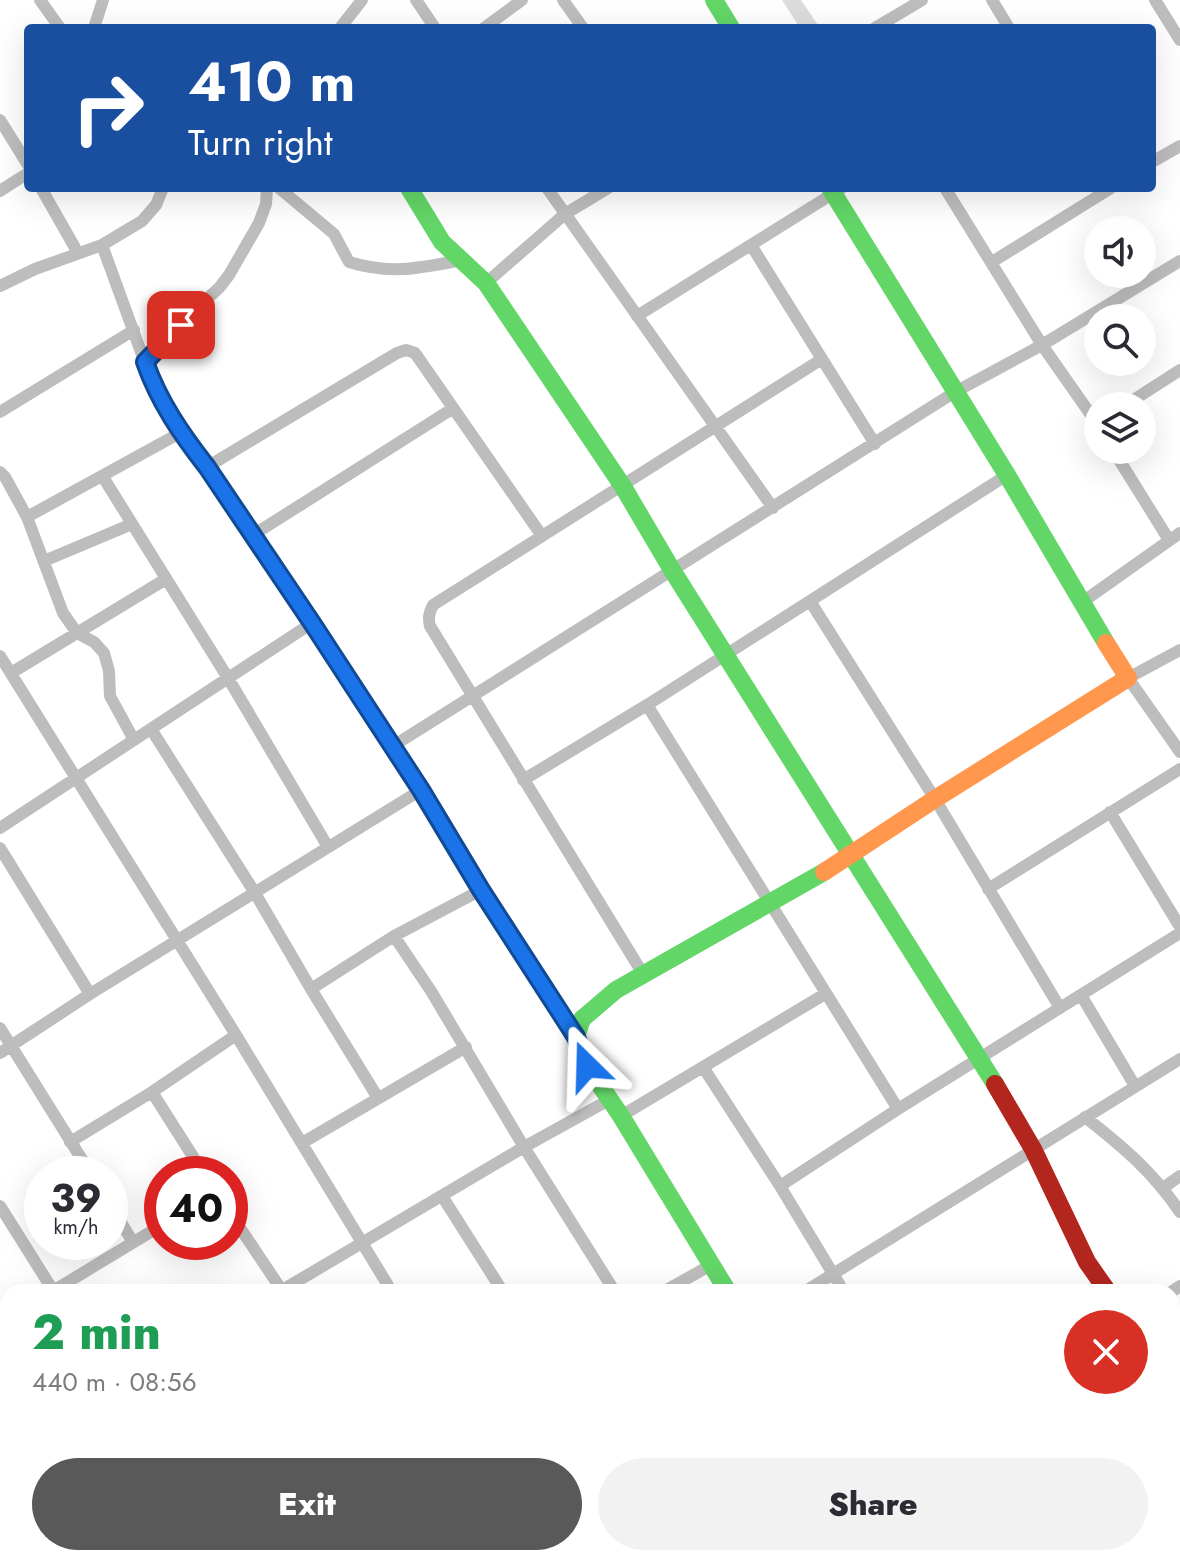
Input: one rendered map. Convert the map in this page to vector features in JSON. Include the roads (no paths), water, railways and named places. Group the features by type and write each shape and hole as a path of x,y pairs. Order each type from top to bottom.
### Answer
{"street":[{"path":"40,0 57,24"},
{"path":"95,24 103,0"},
{"path":"343,24 362,0"},
{"path":"416,0 432,24"},
{"path":"488,24 508,4 522,0"},
{"path":"563,0 580,24"},
{"path":"714,0 729,24"},
{"path":"882,24 922,0"},
{"path":"992,0 1007,24"},
{"path":"1155,0 1180,40"},
{"path":"0,120 24,159"},
{"path":"1156,160 1180,146"},
{"path":"0,191 24,176"},
{"path":"43,192 78,253"},
{"path":"0,286 35,269 102,245 142,221 156,205 161,192"},
{"path":"145,362 229,275 259,223 267,192"},
{"path":"284,192 334,234 349,262 408,270 462,260"},
{"path":"411,192 442,242 486,283 622,485 672,570 980,1058 1033,1149 1087,1262 1102,1284"},
{"path":"550,192 773,508"},
{"path":"486,283 565,214 601,192"},
{"path":"637,316 832,192"},
{"path":"836,192 1081,603 1180,752"},
{"path":"948,192 1042,345 1084,404"},
{"path":"992,262 1104,192"},
{"path":"102,245 145,362 180,433 207,467 393,746 576,1037 587,1066 723,1284"},
{"path":"751,245 875,444"},
{"path":"393,746 955,392 1042,345 1180,261"},
{"path":"0,412 134,330"},
{"path":"207,467 406,350 415,353 542,536"},
{"path":"643,974 430,626 430,612 433,605 822,359"},
{"path":"1146,392 1180,370"},
{"path":"253,535 452,409"},
{"path":"27,517 180,433"},
{"path":"1081,603 1174,536 1123,464"},
{"path":"0,472 27,517 63,613 77,633 94,642 104,653 109,671 110,696 134,740"},
{"path":"523,780 647,705 1007,475"},
{"path":"103,477 328,847"},
{"path":"44,561 132,524"},
{"path":"11,673 166,579"},
{"path":"810,601 935,799 1060,1008"},
{"path":"0,828 312,623"},
{"path":"576,1037 582,1019 616,990 852,855 1128,678 1180,650"},
{"path":"0,656 387,1284"},
{"path":"647,705 898,1109"},
{"path":"151,729 255,893 378,1098"},
{"path":"988,889 1180,769"},
{"path":"5,1049 421,790"},
{"path":"780,1186 1180,930 1110,812"},
{"path":"0,848 90,994"},
{"path":"311,989 394,936 481,890"},
{"path":"394,936 466,1047 610,1284"},
{"path":"621,1116 825,994"},
{"path":"1081,995 1135,1086"},
{"path":"0,1028 5,1049 79,1156"},
{"path":"70,1142 152,1092 236,1035"},
{"path":"302,1143 466,1047"},
{"path":"816,1284 1176,1061 1180,1075"},
{"path":"703,1067 839,1284"},
{"path":"152,1092 193,1156"},
{"path":"294,1284 609,1100"},
{"path":"1085,1117 1130,1152 1180,1212"},
{"path":"1163,1188 1180,1176"},
{"path":"442,1196 498,1284"},
{"path":"0,1206 49,1284"},
{"path":"128,1234 133,1242"},
{"path":"67,1284 144,1236"},
{"path":"248,1241 276,1284"},
{"path":"677,1284 711,1265"}]}
